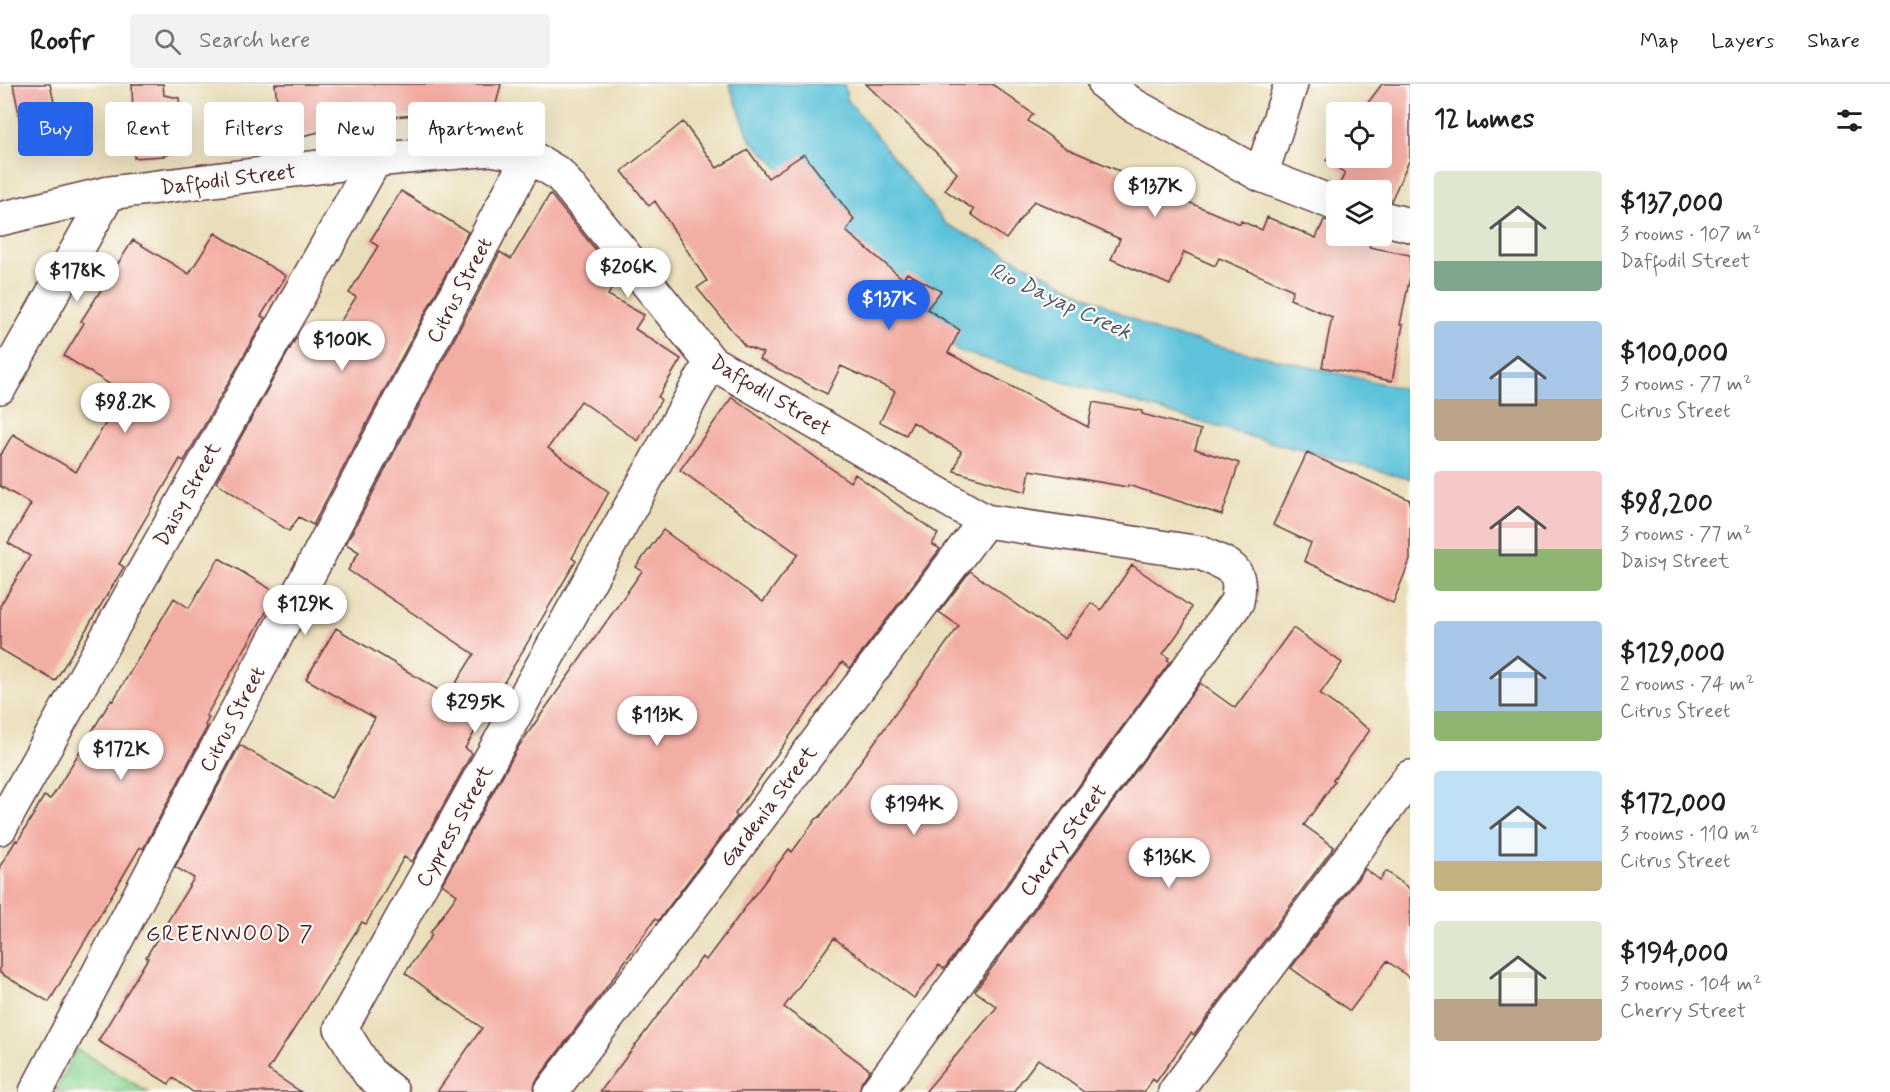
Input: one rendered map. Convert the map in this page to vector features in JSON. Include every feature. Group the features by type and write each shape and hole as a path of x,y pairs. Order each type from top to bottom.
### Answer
{"street":[{"path":"1105,84 1133,105 1261,175 1326,200"},
{"path":"1261,175 1291,84"},
{"name":"Daffodil Street","path":"0,219 109,193 414,156"},
{"name":"Daffodil Street","path":"529,156 559,174 711,362 985,521 1201,553 1232,568 1240,584"},
{"name":"Citrus Street","path":"36,1092 529,156"},
{"name":"Daisy Street","path":"0,828 375,160"},
{"path":"0,387 109,193"},
{"path":"1392,220 1410,225"},
{"name":"Cypress Street","path":"392,1092 369,1073 341,1028 711,362"},
{"name":"Gardenia Street","path":"551,1092 985,521"},
{"name":"Cherry Street","path":"877,1092 1236,602 1240,584"},
{"path":"1175,1092 1410,777"}],"green space":[{"path":"76,1049 148,1092 56,1092"}],"water":[{"name":"Rio Dayap Creek","path":"729,84 844,84 847,99 946,224 1158,332 1410,390 1410,479 1259,439 958,351 750,139"}],"building":[{"path":"13,84 50,84 54,102 18,102 18,109"},
{"path":"132,84 163,84 164,95 179,98 179,102 132,102"},
{"path":"275,84 501,84 496,102 408,102 408,116 396,117 396,102 316,102 316,133 304,136 304,102 277,102"},
{"path":"866,84 992,84 1033,114 1028,121 1066,148 1145,182 1147,178 1179,192 1176,197 1240,224 1241,221 1262,230 1267,217 1316,238 1324,220 1326,220 1326,246 1369,246 1410,255 1410,277 1392,381 1322,367 1332,317 1290,299 1293,290 1219,258 1215,266 1184,252 1170,285 1111,259 1120,239 1034,201 1006,239 971,214 974,210 945,190 957,173"},
{"path":"1382,84 1410,84 1410,159 1392,199 1392,180 1342,180 1345,173 1338,168 1392,168 1392,102 1368,102"},
{"path":"683,122 717,168 748,150 768,178 804,154 854,219 846,231 903,279 907,273 941,291 927,309 960,330 948,353 1088,427 1093,402 1142,411 1142,414 1201,430 1195,449 1239,463 1222,515 1128,485 1128,487 1030,470 1026,492 954,471 961,451 913,422 906,435 880,422 895,391 841,366 827,394 759,359 763,353 745,346 697,288 707,281 655,201 649,206 622,171"},
{"path":"134,156 164,156 134,158"},
{"path":"401,191 468,232 313,525 299,517 289,531 216,482 296,338 311,348 313,345 322,351 356,297 349,293 378,246 370,241"},
{"path":"550,194 618,277 608,295 644,315 635,329 681,359 658,397 661,400 638,441 581,401 548,448 609,492 572,558 576,561 465,748 472,753 412,862 404,857 366,924 362,922 268,1070 301,1092 193,1092 173,1078 169,1084 98,1041 194,878 175,867 240,745 331,798 375,718 306,679 336,628 448,696 474,654 348,570 359,552 346,544 500,252 511,259"},
{"path":"215,233 286,276 261,316 265,318 184,461 180,459 119,564 124,567 55,681 0,649 0,606 30,556 8,543 31,504 0,486 0,456 13,434 76,472 124,393 64,356 84,323 81,321 133,240 189,274"},
{"path":"732,397 850,482 855,474 938,534 932,544 940,549 850,668 842,662 735,814 737,816 658,921 655,919 536,1081 533,1092 437,1092 482,1028 405,973 457,895 442,884 519,746 642,571 636,567 663,530 763,602 798,554 680,470"},
{"path":"1307,453 1410,500 1410,560 1393,603 1304,561 1311,543 1273,525"},
{"path":"219,558 277,593 206,716 209,718 205,725 207,727 143,849 140,847 49,1002 0,973 0,866 16,840 18,841 44,796 50,799 54,794 174,598 189,608"},
{"path":"1132,565 1191,607 1184,625 1163,654 1169,658 1167,660 1170,662 944,969 939,965 914,998 834,938 784,1007 870,1070 862,1081 859,1092 600,1092 702,957 706,960 789,849 792,852 816,819 820,817 959,626 939,612 970,571 1065,639 1091,603 1101,610"},
{"path":"1293,628 1342,663 1320,694 1370,730 1333,780 1335,781 1304,825 1334,847 1194,1035 1191,1033 1156,1082 1153,1079 1144,1092 1084,1092 1038,1059 1013,1092 925,1092 997,1007 975,991 1200,683 1235,708"},
{"path":"1365,869 1380,880 1386,871 1410,889 1410,978 1387,961 1350,1011 1291,968"}],"district":[{"name":"GREENWOOD 7","path":"230,933"}]}
